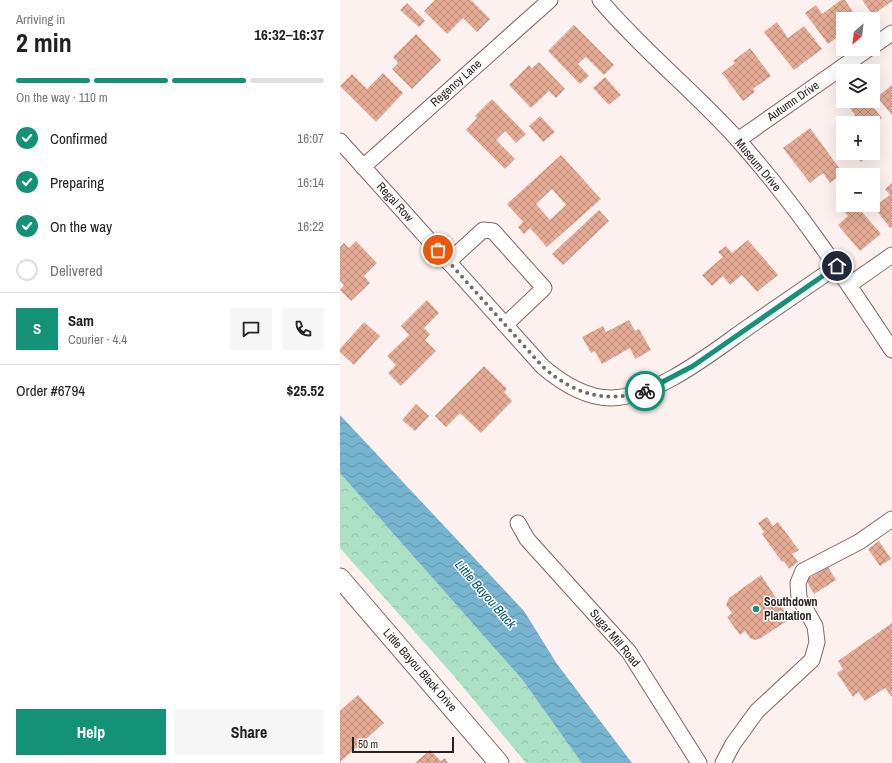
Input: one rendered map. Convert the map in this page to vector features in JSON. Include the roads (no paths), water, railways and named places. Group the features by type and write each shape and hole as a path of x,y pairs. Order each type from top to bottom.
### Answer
{"main road":[{"name":"Little Bayou Black Drive","path":"340,578 499,763"}],"street":[{"name":"Regency Lane","path":"363,167 550,0"},
{"name":"Museum Drive","path":"600,0 621,25 738,140 819,240 892,350"},
{"path":"880,41 892,33"},
{"name":"Autumn Drive","path":"738,140 858,56"},
{"name":"Regal Row","path":"340,141 543,367 559,381 582,392 610,398 634,395 645,391 693,366 837,266"},
{"path":"448,262 483,230 493,231 544,288 505,325"},
{"path":"849,285 892,255"},
{"path":"723,763 733,744 757,712 812,660 817,642 815,626 798,598 798,583 804,571 859,542 892,519"},
{"name":"Sugar Mill Road","path":"518,523 526,539 629,652 700,763"}],"water":[{"name":"Little Bayou Black","path":"340,415 524,611 557,664 632,763 582,763 522,679 340,473"}],"place":[{"name":"Southdown Plantation","path":"756,609"}]}
